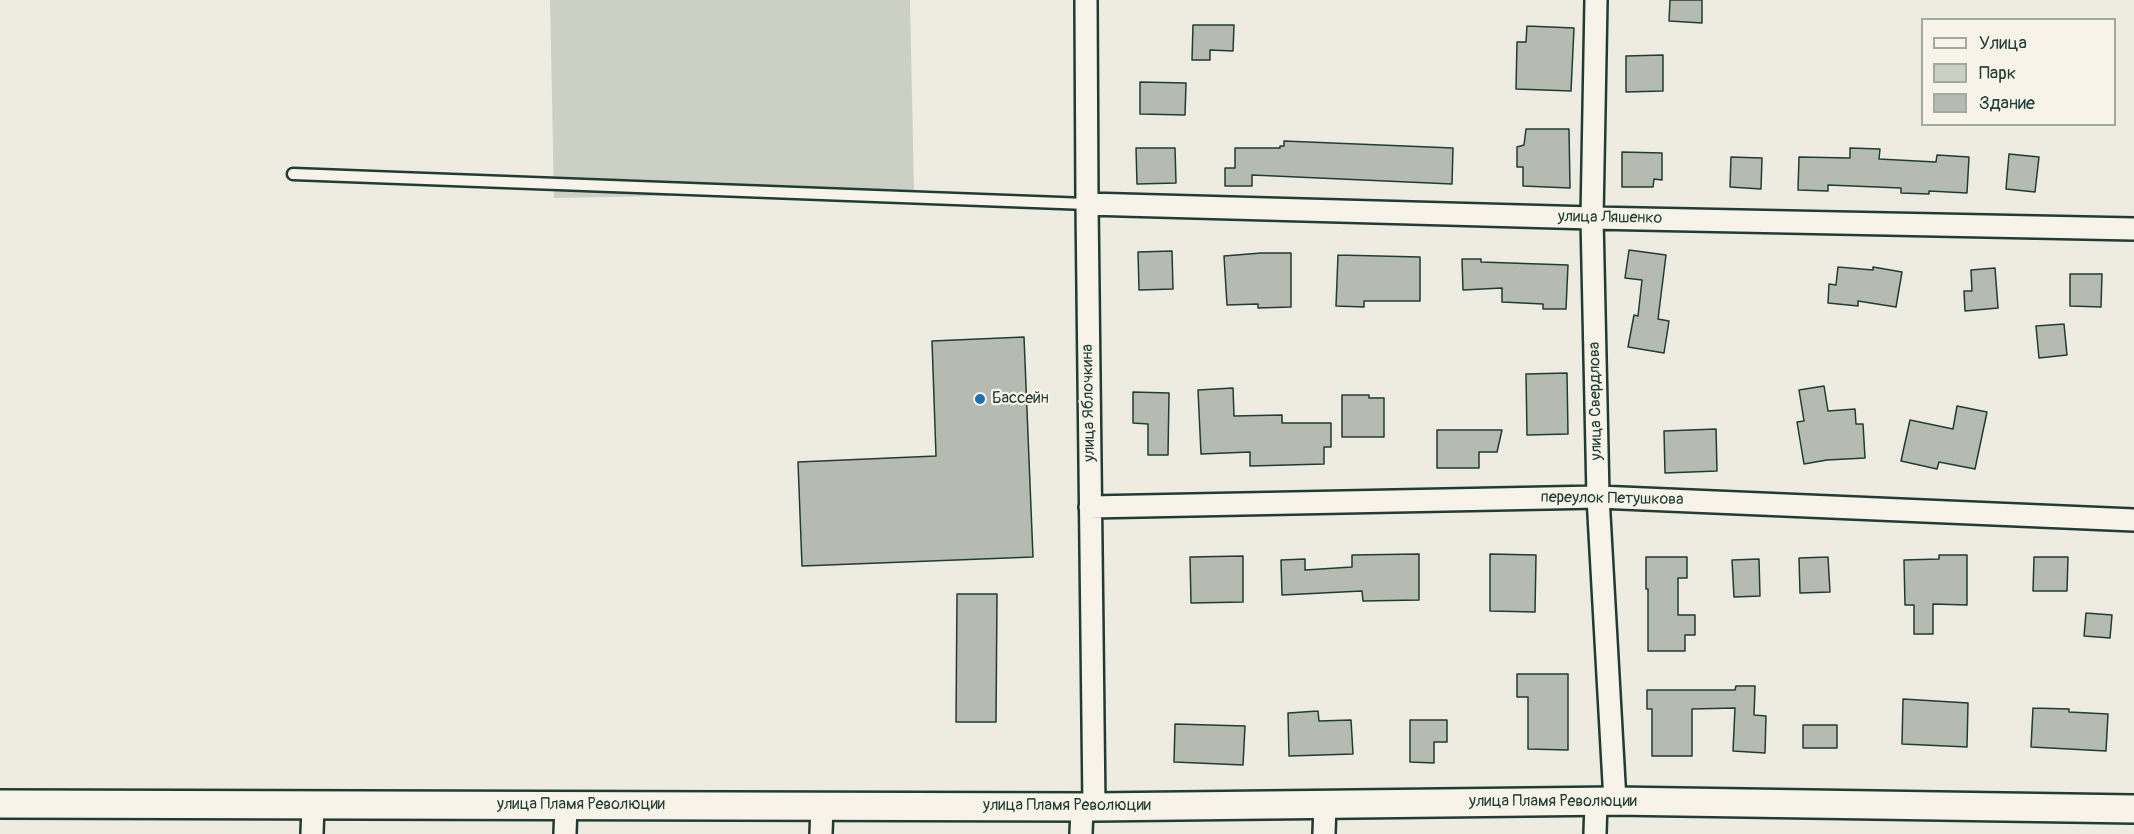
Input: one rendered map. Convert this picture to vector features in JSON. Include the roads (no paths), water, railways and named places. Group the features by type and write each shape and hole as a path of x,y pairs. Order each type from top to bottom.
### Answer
{"street":[{"name":"улица Яблочкина","path":"1081,834 1088,807 1090,507 1086,0"},
{"name":"улица Свердлова","path":"1595,834 1605,801 1592,218 1596,0"},
{"name":"улица Ляшенко","path":"1087,204 1592,218 2134,229"},
{"name":"переулок Петушкова","path":"1090,507 1598,497 2134,520"},
{"name":"улица Пламя Революции","path":"0,804 1088,807 1605,801 2134,809"},
{"path":"1324,804 1324,834"},
{"path":"312,834 313,805"},
{"path":"565,834 566,805"},
{"path":"821,834 822,806"}],"lane":[{"path":"293,174 1087,204"}],"place":[{"name":"Бассейн","path":"980,399"}]}
